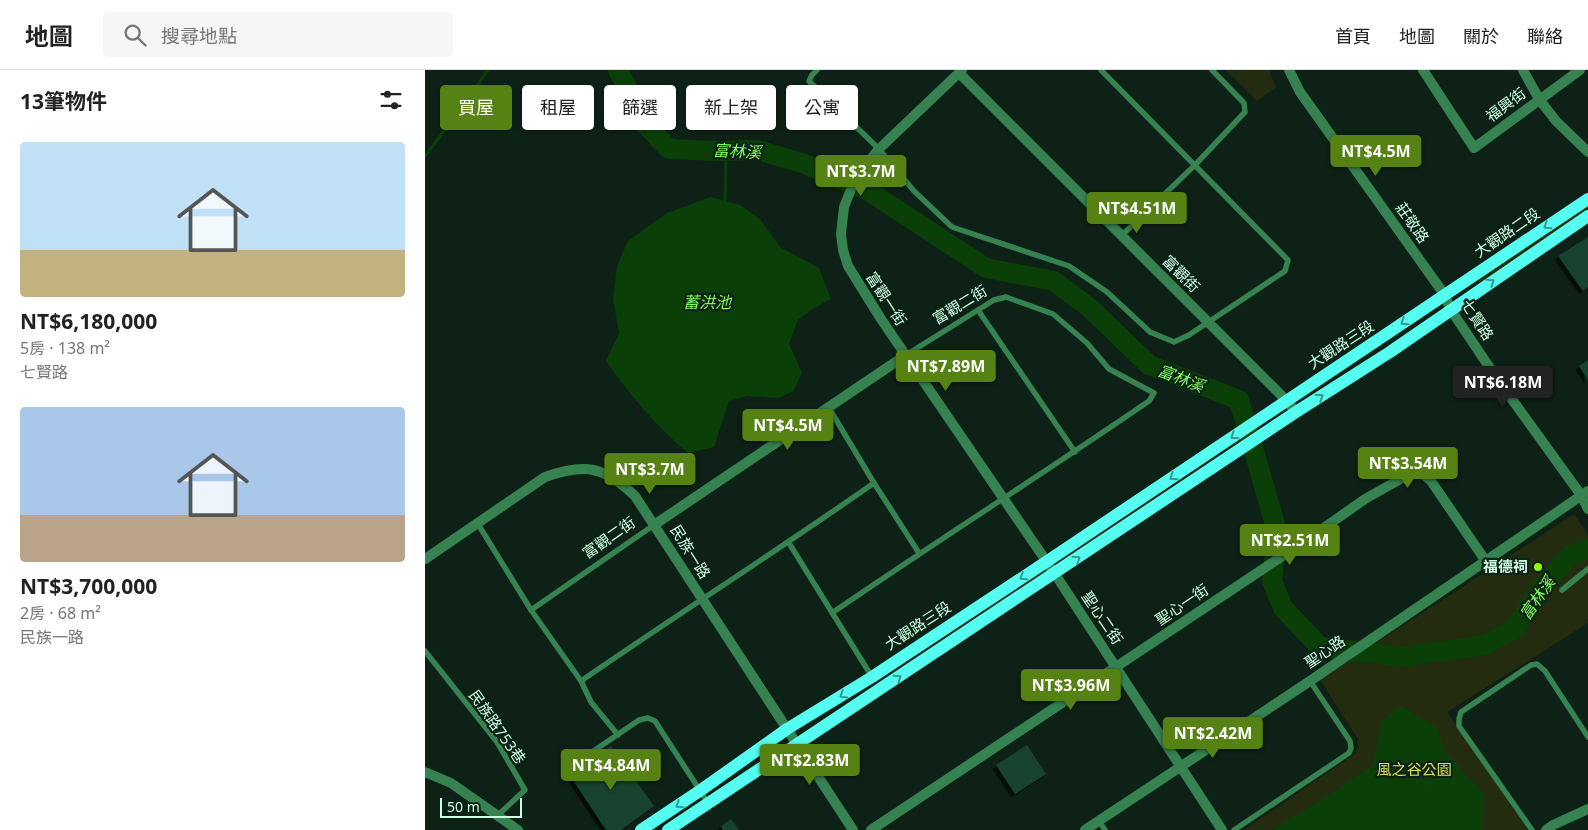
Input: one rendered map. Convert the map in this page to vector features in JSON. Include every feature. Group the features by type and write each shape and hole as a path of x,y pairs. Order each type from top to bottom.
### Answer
{"main road":[{"name":"大觀路二段","path":"1444,294 1588,198"},
{"name":"大觀路二段","path":"1451,310 1588,216"},
{"name":"大觀路三段","path":"641,830 787,729 872,676 1046,562 1429,306 1444,294"},
{"path":"668,830 1451,310"}],"street":[{"name":"莊敬路","path":"1289,70 1300,92 1444,294"},
{"name":"福興街","path":"1423,70 1474,148 1580,70"},
{"path":"1523,70 1539,99 1556,121 1588,152"},
{"name":"富觀一街","path":"960,71 879,149 856,177 844,208 841,234 843,250 848,266 906,356 1055,574"},
{"name":"富觀街","path":"960,71 1121,236 1287,400 1296,412"},
{"name":"七賢路","path":"1444,294 1451,310 1498,380 1585,493 1588,509"},
{"name":"富觀二街","path":"655,525 906,356"},
{"name":"民族一路","path":"425,559 545,477 565,470 579,468 595,469 621,482 635,496 655,525 701,599 853,830"},
{"name":"聖心一街","path":"871,830 1365,500 1413,472 1424,475 1431,482 1485,560"},
{"name":"聖心路","path":"1085,830 1310,681 1585,493"},
{"name":"聖心二街","path":"1055,574 1222,830"},
{"path":"425,772 451,783 518,830"},
{"path":"1546,830 1553,825 1588,810"}],"lane":[{"path":"817,70 809,81 879,149 914,191 952,226 1069,266 1107,292 1150,332 1174,342 1189,335 1285,271 1288,260 1101,70"},
{"path":"1121,236 1195,165 1245,112 1245,103 1212,70"},
{"name":"富觀二街","path":"832,613 919,553 1075,452 1149,401 1154,393 1109,369 1087,343 1053,314 1006,297 994,300 906,356"},
{"path":"978,310 1075,452"},
{"path":"829,408 919,553"},
{"path":"581,681 701,599 789,543 874,483"},
{"path":"478,524 531,610 581,681 591,702 618,735"},
{"name":"富觀二街","path":"531,610 655,525"},
{"path":"789,543 872,676"},
{"path":"1562,590 1588,569"},
{"name":"民族路753巷","path":"425,651 497,742 525,790 498,815"},
{"path":"1532,830 1459,726 1461,712 1531,665 1537,664 1545,671 1588,737"},
{"path":"1234,830 1349,753 1351,748 1350,741 1310,681"},
{"path":"573,766 639,720 648,718 655,721 701,790 708,804"},
{"path":"1099,821 1105,830"}],"green space":[{"path":"1226,70 1269,70 1276,87 1257,101"},
{"path":"1588,206 1588,211 1480,283 1477,279"},
{"name":"風之谷公園","path":"1574,514 1588,535 1588,623 1447,712 1526,830 1244,830 1355,754 1358,739 1320,680"}],"water":[{"name":"蓄洪池","path":"711,197 740,205 760,219 780,247 819,268 831,299 798,320 789,344 802,373 793,391 779,398 747,396 729,401 714,447 688,453 644,410 606,361 619,333 613,299 617,266 628,241 667,213"},
{"path":"1401,706 1437,728 1445,752 1483,793 1482,830 1272,830 1333,793 1373,765 1381,722"}],"building":[{"path":"1588,237 1588,287 1583,291 1558,256"},
{"path":"1588,360 1588,380 1579,366"},
{"path":"1027,745 1046,774 1015,794 996,765"},
{"path":"611,746 654,806 621,830 606,830 569,774"},
{"path":"731,819 739,830 723,830 721,826"}],"waterway":[{"path":"425,156 488,70"},
{"name":"富林溪","path":"618,70 646,125 669,149 758,150 805,164 867,190 986,268 1054,281 1091,309 1149,365 1239,400 1277,531 1272,581 1283,608 1320,647 1403,657 1484,645 1516,628 1540,589 1571,555 1588,549"},
{"path":"725,201 726,151"}],"place":[{"name":"福德祠","path":"1538,567"}]}
